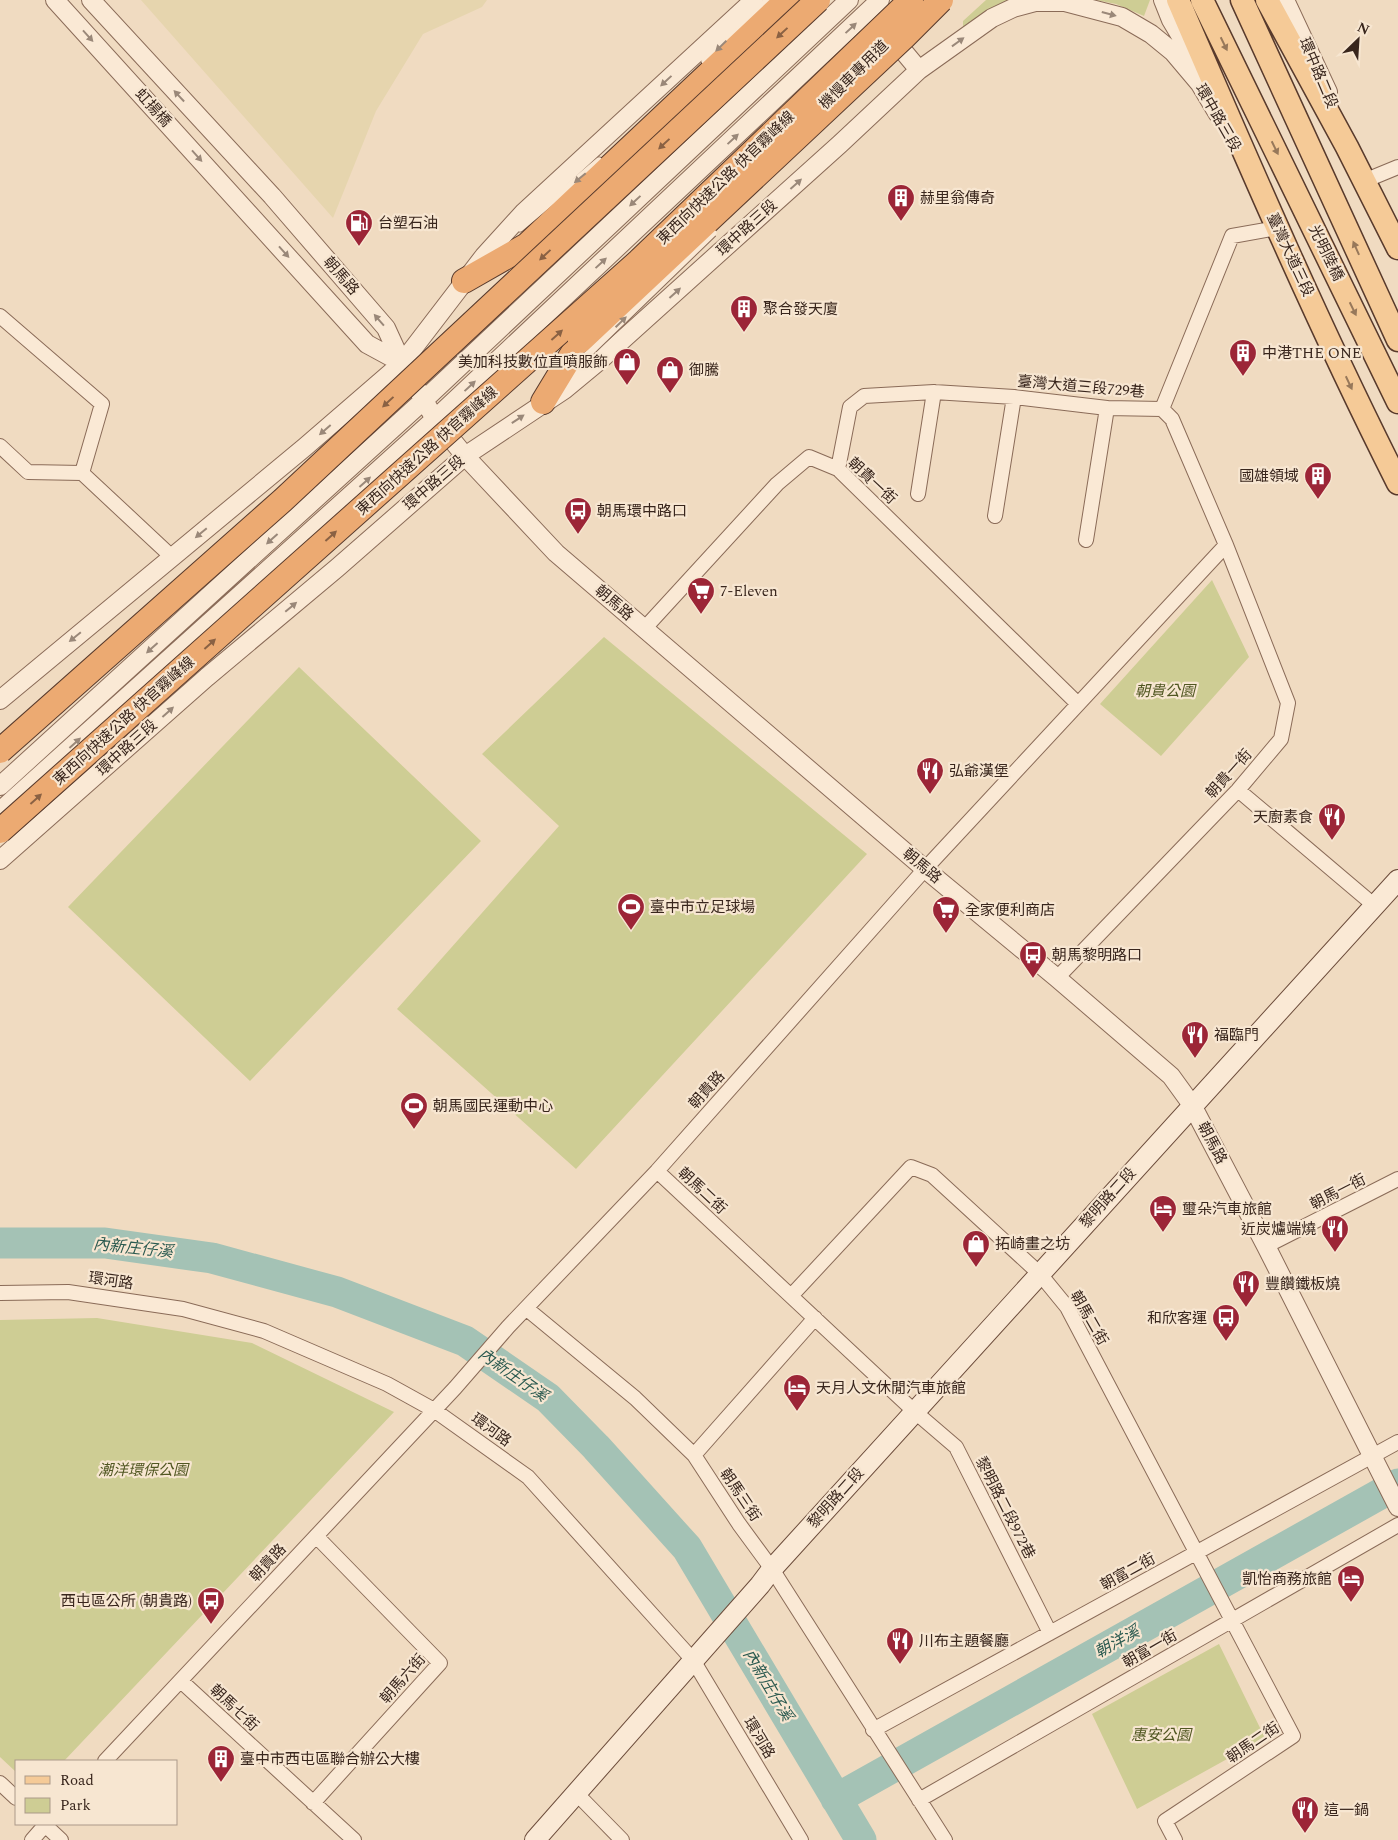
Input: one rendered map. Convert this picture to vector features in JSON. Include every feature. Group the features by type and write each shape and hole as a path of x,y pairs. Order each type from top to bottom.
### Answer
{"highway":[{"path":"464,280 527,245 787,0"},
{"path":"0,751 283,500 818,0"},
{"name":"東西向快速公路 快官霧峰線","path":"0,832 639,261 910,0"},
{"path":"543,402 582,353 941,0"}],"main road":[{"name":"臺灣大道三段","path":"1178,0 1277,228 1363,414 1398,483"},
{"name":"光明陸橋","path":"1202,0 1398,402"},
{"name":"光明陸橋","path":"1242,0 1398,340"},
{"path":"1267,0 1347,147 1398,248"},
{"name":"黎明路二段","path":"697,1655 914,1411 1398,880"},
{"path":"535,1840 697,1655"}],"street":[{"name":"虹揚橋","path":"55,0 252,216"},
{"name":"虹揚橋","path":"91,0 272,196"},
{"path":"0,700 305,447 402,363 464,280 524,212 754,0"},
{"path":"0,786 424,400 850,0"},
{"name":"環中路三段","path":"1163,0 1277,228"},
{"path":"1274,0 1325,97 1347,147"},
{"name":"環中路二段","path":"1285,0 1328,92 1347,147"},
{"name":"環中路三段","path":"0,860 207,677 337,568 464,456 543,402 564,390 599,361 840,144 919,70 992,18 1012,8 1036,2 1064,2 1122,18 1150,34 1173,52 1200,84 1212,103 1277,228"},
{"path":"0,811 435,420 869,4 919,70"},
{"path":"1364,181 1398,166"},
{"name":"朝馬路","path":"272,196 386,328 402,363 435,420 464,456 556,553 925,869 1057,978 1171,1076 1192,1106 1266,1246 1398,1507"},
{"name":"朝馬路","path":"252,216 366,344 402,363"},
{"name":"臺灣大道三段729巷","path":"838,469 850,407 864,396 934,392 1014,397 1107,408 1162,409 1232,236 1277,228"},
{"path":"0,316 102,404 82,473"},
{"path":"918,494 934,392"},
{"path":"995,516 1014,397"},
{"path":"1086,540 1107,408"},
{"name":"朝貴一街","path":"1057,978 1238,790 1281,739 1288,703 1226,545 1172,419 1162,409"},
{"path":"0,446 28,472 82,473 172,557"},
{"name":"朝貴一街","path":"644,629 777,484 809,457 838,469 1078,704"},
{"path":"925,869 1226,545"},
{"path":"1238,790 1375,906"},
{"name":"朝貴路","path":"106,1760 455,1388 508,1327 657,1171 925,869"},
{"name":"朝馬二街","path":"791,1296 911,1167 932,1175 1040,1274 1067,1308 1293,1736 1165,1822 1175,1840"},
{"name":"朝馬二街","path":"657,1171 914,1411"},
{"name":"朝馬一街","path":"1266,1246 1398,1179"},
{"name":"環河路","path":"0,1293 68,1292 132,1300 192,1311 264,1331 386,1384 434,1410 528,1477 697,1655 801,1840"},
{"name":"朝馬三街","path":"527,1309 635,1398 694,1455 766,1577 877,1735 919,1800"},
{"path":"694,1455 815,1318"},
{"name":"黎明路二段972巷","path":"914,1411 956,1447 1050,1633"},
{"name":"朝富二街","path":"877,1735 1050,1633 1398,1442"},
{"name":"朝富一街","path":"919,1800 1398,1525"},
{"name":"朝馬六街","path":"313,1804 440,1663 316,1536"},
{"name":"朝馬七街","path":"181,1681 354,1840"},
{"path":"0,1783 15,1797"},
{"path":"576,1793 622,1840"},
{"path":"919,1800 945,1840"},
{"path":"32,1840 44,1825"},
{"path":"46,1825 60,1840"}],"lane":[{"path":"699,66 768,0"},
{"name":"機慢車專用道","path":"839,109 950,0"},
{"path":"484,256 603,158"},
{"path":"582,353 720,225"},
{"path":"543,402 568,376"}],"shaded area":[{"path":"141,0 487,0 482,7 423,34 376,111 333,218"}],"green space":[{"path":"986,0 1016,0 963,31 963,21"},
{"path":"1096,0 1150,0 1144,16 1116,4"},
{"name":"朝貴公園","path":"1212,580 1249,657 1161,756 1100,704"},
{"name":"臺中市立足球場","path":"604,637 867,854 576,1169 397,1009 559,826 482,754"},
{"path":"299,667 481,841 250,1081 68,907"},
{"name":"潮洋環保公園","path":"97,1318 252,1343 394,1412 65,1760 15,1760 15,1771 0,1757 0,1320"},
{"name":"惠安公園","path":"1219,1644 1265,1738 1137,1809 1092,1714"}],"waterway":[{"name":"內新庄仔溪","path":"0,1243 105,1243 212,1258 337,1292 465,1341 548,1398 596,1447 687,1548 861,1840"},
{"name":"朝洋溪","path":"836,1799 1398,1484"}],"place":[{"name":"赫里翁傳奇","path":"901,222"},
{"name":"台塑石油","path":"359,247"},
{"name":"聚合發天廈","path":"744,333"},
{"name":"中港THE ONE","path":"1243,377"},
{"name":"美加科技數位直噴服飾","path":"627,386"},
{"name":"御騰","path":"670,394"},
{"name":"國雄領域","path":"1318,500"},
{"name":"朝馬環中路口","path":"578,535"},
{"name":"7-Eleven","path":"701,615"},
{"name":"弘爺漢堡","path":"930,795"},
{"name":"天廚素食","path":"1332,841"},
{"name":"臺中市立足球場","path":"631,931"},
{"name":"全家便利商店","path":"946,934"},
{"name":"朝馬黎明路口","path":"1033,979"},
{"name":"福臨門","path":"1195,1059"},
{"name":"朝馬國民運動中心","path":"414,1130"},
{"name":"璽朵汽車旅館","path":"1163,1233"},
{"name":"近炭爐端燒","path":"1335,1253"},
{"name":"拓崎畫之坊","path":"976,1268"},
{"name":"豐饡鐵板燒","path":"1246,1308"},
{"name":"和欣客運","path":"1226,1342"},
{"name":"天月人文休閒汽車旅館","path":"797,1412"},
{"name":"凱怡商務旅館","path":"1351,1603"},
{"name":"西屯區公所 (朝貴路)","path":"211,1625"},
{"name":"川布主題餐廳","path":"900,1665"},
{"name":"臺中市西屯區聯合辦公大樓","path":"221,1783"},
{"name":"這一鍋","path":"1305,1834"}]}
